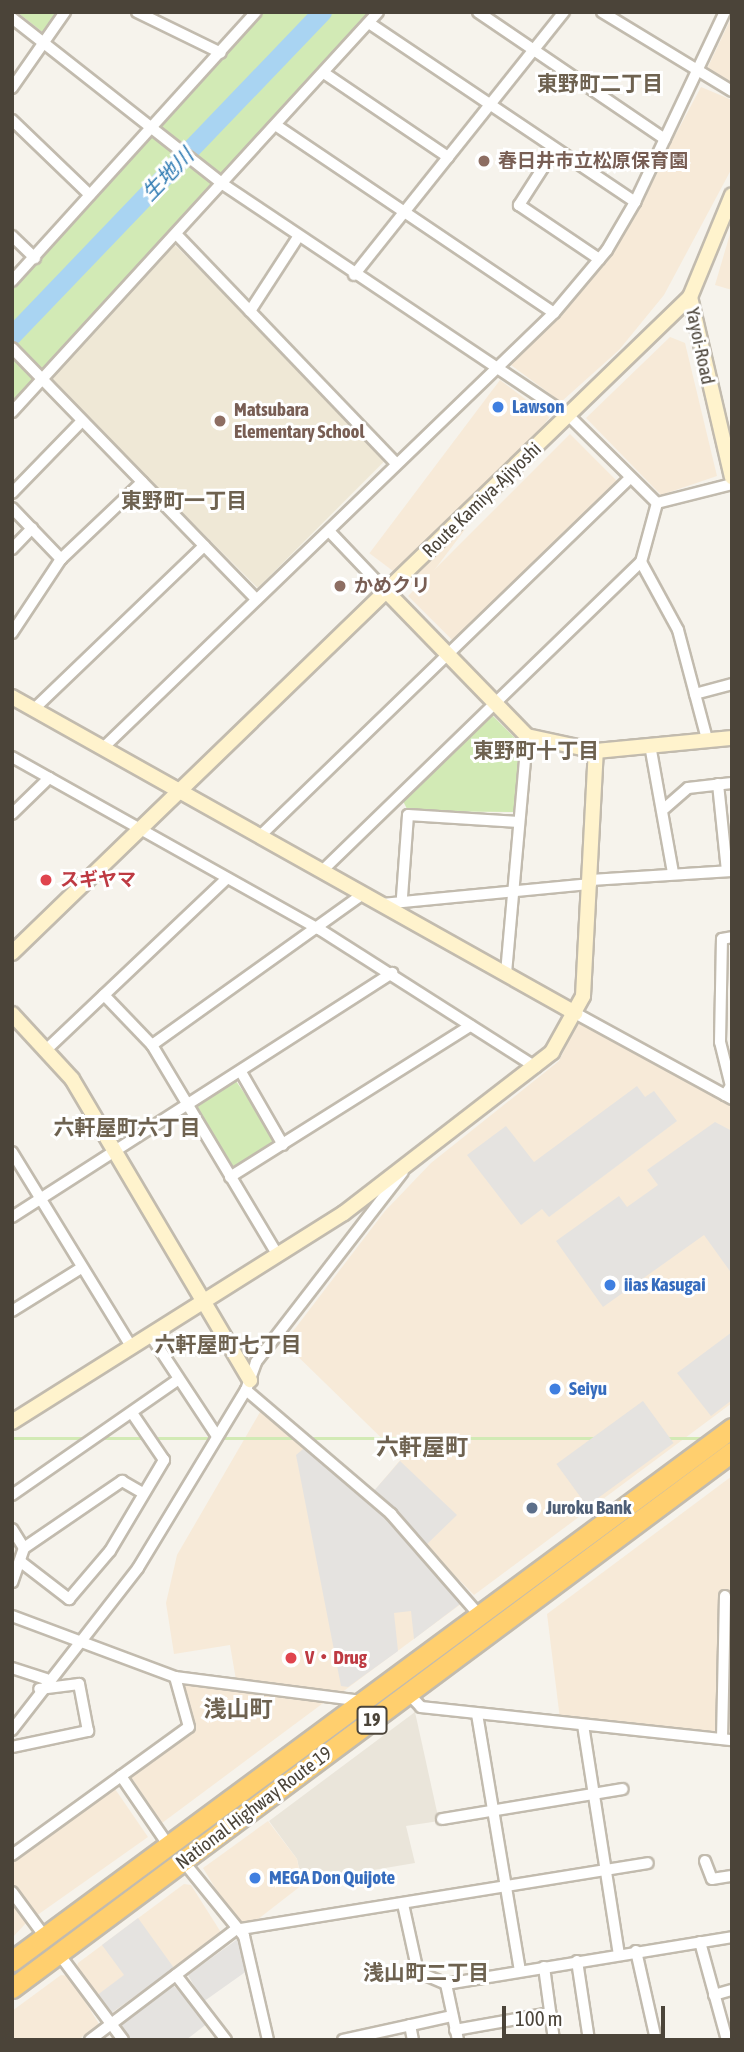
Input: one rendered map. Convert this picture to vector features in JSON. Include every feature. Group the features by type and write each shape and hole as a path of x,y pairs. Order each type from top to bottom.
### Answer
{"highway":[{"name":"National Highway Route 19","path":"12,1961 732,1428"},
{"name":"National Highway Route 19","path":"12,1988 732,1452"}],"street":[{"path":"12,88 47,45 65,12"},
{"path":"137,12 221,53"},
{"path":"12,281 153,131 256,12"},
{"path":"12,412 178,236 378,12"},
{"path":"478,12 666,139"},
{"path":"354,275 564,12"},
{"path":"602,12 697,74 732,91"},
{"path":"103,748 554,313 599,259 635,202 725,12"},
{"path":"12,18 222,184 354,275 570,417 629,479 657,503"},
{"path":"369,23 635,202"},
{"path":"324,73 448,157"},
{"path":"12,120 90,195"},
{"path":"277,126 554,313"},
{"path":"555,149 519,205 599,259"},
{"name":"Route Kamiya-Ajiyoshi","path":"12,953 570,417 690,297 732,195"},
{"path":"12,236 35,258"},
{"path":"178,236 396,463"},
{"path":"250,311 298,237"},
{"name":"Yayoi-Road","path":"690,297 732,477"},
{"path":"16,351 256,599"},
{"path":"12,493 82,421"},
{"path":"261,835 629,479"},
{"path":"12,633 61,559 142,482"},
{"path":"657,503 732,484"},
{"path":"323,870 641,562 657,503"},
{"path":"12,508 61,559"},
{"path":"12,549 32,528"},
{"path":"329,531 527,736 596,751 732,738"},
{"path":"34,709 204,547"},
{"path":"641,562 678,631 707,739"},
{"path":"695,694 732,684"},
{"path":"12,697 729,1097 731,1086 720,1042 722,939 732,937"},
{"path":"506,973 527,736"},
{"path":"650,745 665,808 673,873"},
{"path":"12,1422 204,1302 407,1167 536,1068 575,1013 583,996 591,882 586,852 596,751"},
{"path":"12,757 319,929 392,973 536,1068"},
{"path":"12,814 49,778"},
{"path":"665,808 688,788 732,783"},
{"path":"382,904 402,897 515,890 673,873 729,871 718,784"},
{"path":"394,800 408,816 402,897"},
{"path":"408,816 519,822"},
{"path":"47,1049 227,878"},
{"path":"152,1045 319,929 363,894"},
{"path":"12,1217 392,973"},
{"path":"104,995 152,1045 277,1254"},
{"path":"12,1014 72,1079 112,1152 204,1302 248,1385 391,1514 479,1615"},
{"path":"230,1177 470,1026"},
{"path":"241,1072 283,1145"},
{"path":"12,1152 132,1348"},
{"path":"12,1730 46,1679 138,1568 248,1385 256,1362 407,1167"},
{"path":"12,1311 81,1268"},
{"path":"151,1336 217,1436"},
{"path":"12,1494 178,1379"},
{"path":"21,1562 69,1599 110,1552 164,1460 132,1413"},
{"path":"12,1582 24,1548 122,1481 143,1493"},
{"path":"12,1530 24,1548"},
{"path":"408,1693 421,1707 727,1740 725,1596"},
{"path":"12,1616 175,1677 363,1700"},
{"path":"12,1668 46,1679"},
{"path":"12,1855 189,1727 175,1677"},
{"path":"12,1746 88,1731 79,1684 39,1689"},
{"path":"477,1714 520,1970"},
{"path":"583,1725 619,1954"},
{"path":"121,1776 169,1846"},
{"path":"442,1819 623,1789"},
{"path":"183,1861 235,1930 244,1936 268,2040"},
{"path":"705,1861 712,1879 732,1876"},
{"path":"90,2040 235,1930 648,1863"},
{"path":"12,1892 45,1937"},
{"path":"403,1904 418,1972 446,1984 732,1937"},
{"path":"700,1942 728,2034"},
{"path":"636,1951 656,2040"},
{"path":"59,1954 123,2040"},
{"path":"577,1961 589,2040"},
{"path":"544,1967 554,2040"},
{"path":"176,1975 226,2040"},
{"path":"446,1984 456,2035 550,2014"},
{"path":"714,1995 732,1990"},
{"path":"343,2040 368,2037 452,2016"},
{"path":"411,2025 413,2040"}],"shaded area":[{"path":"732,16 732,84 707,69"},
{"path":"701,87 732,100 732,168 664,295 619,350 561,402 511,365 608,261"},
{"path":"732,227 732,290 715,285"},
{"name":"Matsubara Elementary School","path":"175,245 388,458 258,588 45,375"},
{"path":"670,337 685,343 717,476 661,495 586,418"},
{"path":"500,380 550,417 419,591 369,553"},
{"path":"570,434 617,481 455,643 408,596"},
{"path":"580,1018 732,1105 732,1403 474,1595 373,1492 402,1458 284,1343 385,1211 431,1163 559,1061"},
{"path":"637,1086 645,1097 654,1091 677,1121 549,1217 542,1209 521,1225 467,1155 506,1126 534,1162"},
{"path":"715,1122 732,1131 732,1274 704,1235 603,1307 556,1241 619,1196 627,1207 658,1185 647,1170"},
{"path":"732,1332 732,1400 711,1416 677,1373"},
{"path":"643,1401 674,1443 587,1506 556,1464"},
{"path":"263,1407 465,1601 341,1693 236,1680 230,1645 174,1654 166,1603 177,1555"},
{"path":"309,1444 385,1514 464,1601 414,1639 411,1611 394,1613 398,1651 348,1687 341,1686 296,1455"},
{"path":"400,1461 457,1515 424,1547 373,1492"},
{"path":"732,1476 732,1739 560,1719 547,1614"},
{"path":"178,1682 326,1701 162,1823 129,1774 191,1727"},
{"path":"415,1712 439,1821 406,1826 415,1863 302,1882 297,1859 269,1821"},
{"path":"113,1786 148,1837 36,1916 12,1885 12,1861"},
{"path":"268,1821 297,1859 302,1885 248,1927 234,1919 203,1868"},
{"path":"184,1884 191,1885 222,1934 110,2014 76,1970 78,1963"},
{"path":"12,1902 27,1922 12,1938"},
{"path":"138,1918 174,1968 110,2014 96,1996 124,1975 102,1945"},
{"path":"239,1938 251,1968 203,2002 188,1975"},
{"path":"61,1975 69,1976 99,2024 78,2040 12,2040 12,2011"},
{"path":"173,1985 208,2023 186,2040 128,2040 121,2023"}],"green space":[{"path":"17,12 61,12 45,34"},
{"path":"264,12 369,12 12,405 12,286"},
{"path":"490,713 520,743 514,812 408,811 402,799"},
{"path":"236,1081 276,1139 235,1170 197,1112 197,1105"},
{"path":"12,1437 732,1437 732,1440 12,1440"}],"waterway":[{"name":"生地川","path":"12,335 322,12"}],"place":[{"name":"春日井市立松原保育園","path":"484,161"},
{"name":"Lawson","path":"498,407"},
{"name":"Matsubara Elementary School","path":"220,421"},
{"name":"かめクリ","path":"340,586"},
{"name":"スギヤマ","path":"46,880"},
{"name":"iias Kasugai","path":"610,1285"},
{"name":"Seiyu","path":"555,1389"},
{"name":"Juroku Bank","path":"532,1508"},
{"name":"V・Drug","path":"291,1658"},
{"name":"MEGA Don Quijote","path":"255,1878"}],"district":[{"name":"東野町二丁目","path":"600,83"},
{"name":"東野町一丁目","path":"184,500"},
{"name":"東野町十丁目","path":"536,750"},
{"name":"六軒屋町六丁目","path":"127,1127"},
{"name":"六軒屋町七丁目","path":"228,1344"},
{"name":"六軒屋町","path":"422,1447"},
{"name":"浅山町","path":"238,1709"},
{"name":"浅山町二丁目","path":"426,1972"}]}
